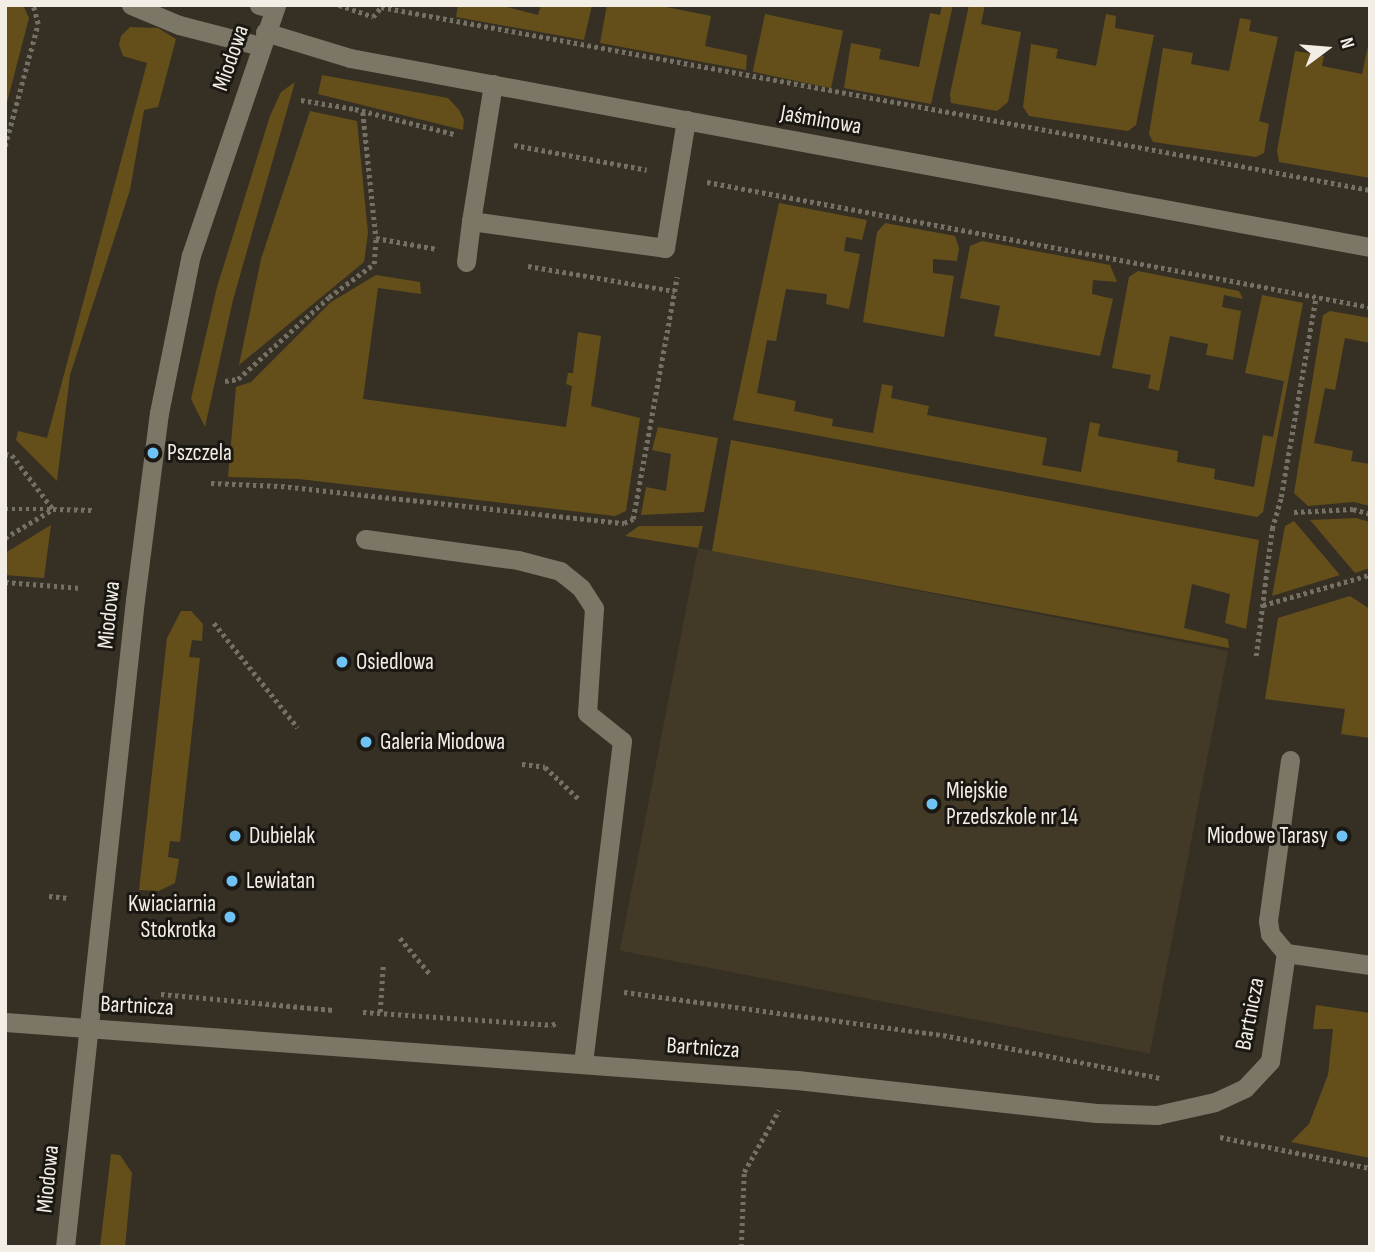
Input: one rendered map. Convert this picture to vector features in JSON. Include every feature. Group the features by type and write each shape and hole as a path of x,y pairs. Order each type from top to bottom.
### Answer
{"street":[{"name":"Jaśminowa","path":"131,5 179,25 1370,247"},
{"name":"Miodowa","path":"65,1247 135,600 159,413 191,255 263,39 270,7"},
{"path":"466,262 492,84"},
{"path":"471,220 665,248 686,120"},
{"path":"365,539 518,560 560,571 581,588 594,608 587,713 622,741 583,1063"},
{"path":"1290,760 1268,921 1270,934 1286,953 1370,965"},
{"name":"Bartnicza","path":"5,1022 797,1080 1128,1116 1184,1111 1215,1102 1245,1088 1270,1061 1286,953"}],"path":[{"path":"5,146 38,24 33,5"},
{"path":"339,5 373,17 381,7 1370,190"},
{"path":"301,100 355,109 484,140 1370,307"},
{"path":"225,381 238,379 329,297 374,264 376,238"},
{"path":"211,483 281,486 624,523 633,519 679,266"},
{"path":"1256,656 1272,529 1281,497 1316,297"},
{"path":"5,454 12,455 53,509"},
{"path":"5,509 93,510"},
{"path":"5,538 53,509"},
{"path":"1294,512 1353,509 1370,514"},
{"path":"1263,604 1370,575"},
{"path":"5,582 81,588"},
{"path":"214,623 298,728"},
{"path":"522,764 545,767"},
{"path":"400,938 430,974"},
{"path":"380,1012 383,965"},
{"path":"356,1012 552,1025 566,1012 591,1009 619,991 943,1035 1167,1079 1199,1132 1370,1168"},
{"path":"161,994 342,1010"},
{"path":"741,1247 744,1172 797,1080"}],"shaded area":[{"path":"5,5 23,5 29,18 5,110"},
{"path":"458,5 499,5 538,15 541,5 592,5 584,40 456,17"},
{"path":"607,5 656,5 711,16 705,46 747,55 746,70 600,43"},
{"path":"942,5 953,5 931,104 844,88 851,43 881,49 879,59 919,67 930,13 940,15"},
{"path":"969,5 985,5 981,24 1021,32 1008,102 997,111 951,103 950,94"},
{"path":"765,14 843,31 831,88 753,72"},
{"path":"1106,14 1116,16 1115,28 1154,35 1136,125 1128,131 1029,116 1023,107 1031,44 1058,49 1056,58 1096,66"},
{"path":"1240,18 1251,20 1249,31 1278,37 1259,121 1269,124 1264,153 1256,157 1153,142 1149,134 1163,48 1193,53 1191,64 1229,71"},
{"path":"130,27 158,28 176,39 158,107 144,110 130,190 70,375 57,481 16,440 18,431 47,438 147,63 123,56 119,45 121,36"},
{"path":"1370,37 1370,178 1279,162 1277,151 1295,51 1324,56 1322,66 1362,74"},
{"path":"322,75 448,98 464,120 463,130 318,94"},
{"path":"295,82 233,300 205,427 191,399 217,287 270,116 281,92"},
{"path":"310,111 357,121 368,233 364,262 239,365 261,259"},
{"path":"779,203 867,220 862,240 846,237 844,251 860,254 849,309 826,304 827,294 786,289 776,341 767,340 757,393 796,401 794,411 833,419 832,426 873,433 882,384 893,386 891,398 929,406 927,415 1047,438 1042,465 1081,472 1090,422 1100,424 1098,436 1178,451 1177,462 1215,469 1214,479 1254,487 1263,435 1273,437 1284,381 1245,373 1262,295 1303,303 1263,512 1257,517 733,420"},
{"path":"885,223 955,236 959,248 957,261 933,259 933,273 954,276 944,337 863,322 877,232"},
{"path":"982,241 1110,265 1117,282 1093,280 1092,294 1113,299 1100,356 994,336 1000,306 960,298 970,246"},
{"path":"1138,271 1239,291 1243,299 1224,295 1222,307 1241,311 1233,360 1206,355 1208,344 1170,336 1159,391 1148,388 1151,375 1112,368 1129,277"},
{"path":"376,275 420,282 421,294 378,288 363,399 566,427 572,386 566,384 568,373 573,373 578,332 601,336 591,406 640,418 626,511 615,516 299,479 228,477 236,387 251,382 331,302"},
{"path":"1330,311 1370,318 1370,343 1345,338 1335,390 1325,388 1314,443 1353,451 1351,461 1370,464 1370,506 1354,502 1308,506 1294,493 1323,315"},
{"path":"658,427 718,438 704,512 641,515 646,487 666,491 671,454 652,450"},
{"path":"731,440 1259,540 1246,629 1225,623 1230,594 1192,584 1184,628 1228,639 1229,648 712,551"},
{"path":"1356,518 1370,522 1370,568 1355,573 1310,520"},
{"path":"1294,521 1340,575 1272,596 1285,526"},
{"path":"51,525 44,578 5,575 5,553"},
{"path":"639,526 703,526 698,548 625,536"},
{"name":"Miejskie Przedszkole nr 14","path":"698,548 1228,651 1150,1054 620,950"},
{"path":"1350,596 1370,609 1370,738 1341,734 1345,709 1265,699 1278,618"},
{"path":"181,611 191,611 203,624 202,641 192,640 189,657 200,658 180,842 170,841 168,857 179,859 175,883 159,891 139,890 167,638"},
{"path":"1316,1005 1370,1013 1370,1158 1291,1142 1309,1124 1328,1075 1333,1029 1313,1029"},
{"path":"111,1154 120,1155 132,1173 125,1247 100,1247"}],"place":[{"name":"Pszczela","path":"153,453"},
{"name":"Osiedlowa","path":"342,662"},
{"name":"Galeria Miodowa","path":"366,742"},
{"name":"Miejskie Przedszkole nr 14","path":"932,804"},
{"name":"Dubielak","path":"235,836"},
{"name":"Miodowe Tarasy","path":"1342,836"},
{"name":"Lewiatan","path":"232,881"},
{"name":"Kwiaciarnia Stokrotka","path":"230,917"}]}
